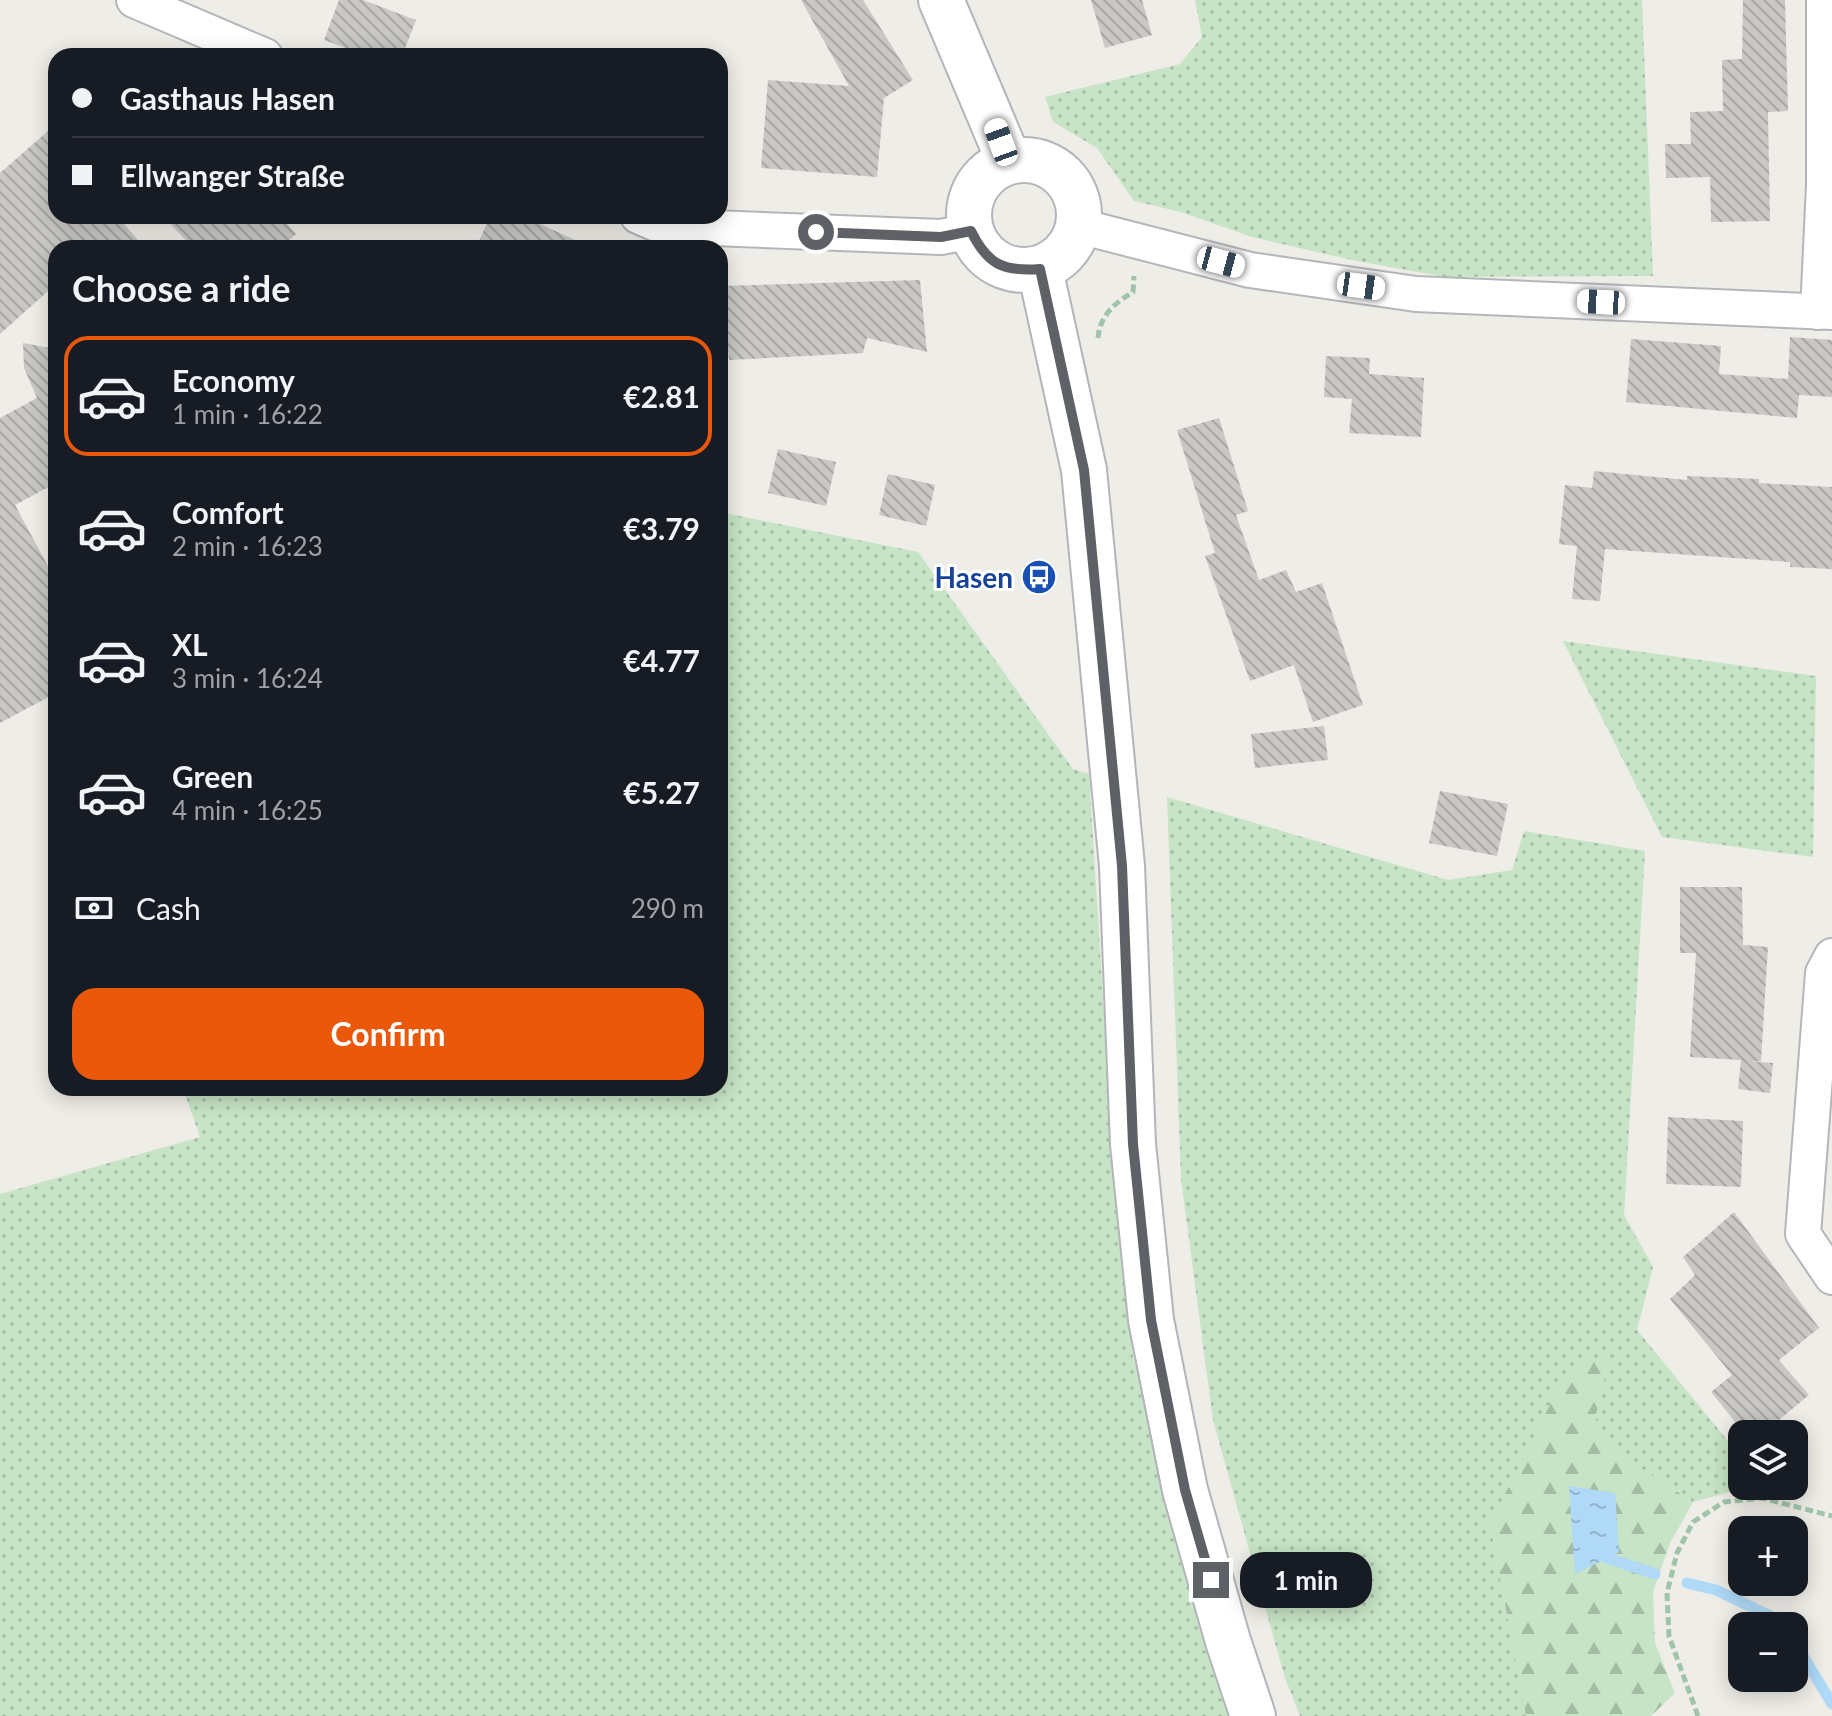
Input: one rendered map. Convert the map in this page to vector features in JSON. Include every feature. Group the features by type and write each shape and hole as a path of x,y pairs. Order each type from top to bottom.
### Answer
{"street":[{"path":"134,0 246,48"},
{"path":"941,0 1009,161"},
{"path":"1079,226 1250,270 1416,294 1825,312 1824,0"},
{"path":"1031,160 1053,167 1070,183 1079,204 1079,226 1072,245 1058,260 1040,269 1018,271 997,264 980,250 971,231 968,209 975,188 989,172 1009,161 1031,160"},
{"path":"656,224 941,237 971,231"},
{"path":"1040,269 1084,470 1122,866 1133,1144 1151,1320 1185,1490 1253,1716"},
{"path":"1832,956 1823,973 1803,1234 1832,1277"}],"path":[{"path":"1698,1716 1669,1636 1667,1593 1677,1553 1693,1522 1724,1502 1762,1498 1832,1516"}],"green space":[{"path":"1195,0 1642,0 1653,276 1445,277 1252,237 1181,212 1134,201 1097,148 1053,122 1045,97 1180,64 1202,37"},
{"path":"728,514 918,552 1073,769 1089,774 1112,1140 1133,1356 1234,1716 0,1716 0,1194 200,1137 186,1096 728,1096"},
{"path":"1563,641 1816,676 1813,857 1662,837"},
{"path":"1167,797 1448,880 1512,870 1524,831 1645,851 1624,1215 1653,1267 1637,1330 1728,1441 1728,1493 1693,1502 1610,1448 1595,1418 1490,1524 1526,1716 1300,1716 1284,1675 1213,1420 1181,1179"},
{"path":"1611,1353 1595,1418 1610,1448 1693,1502 1670,1543 1653,1592 1655,1643 1675,1693 1651,1716 1526,1716 1490,1524 1569,1367"}],"water":[{"path":"1569,1486 1615,1493 1619,1552 1575,1574"}],"building":[{"path":"339,0 363,0 416,20 405,48 346,48 324,40"},
{"path":"801,0 863,0 913,80 884,98 877,177 761,168 768,80 849,86"},
{"path":"1091,0 1142,0 1152,35 1105,48"},
{"path":"1743,0 1785,0 1788,111 1768,112 1770,221 1711,222 1710,177 1666,178 1665,144 1691,144 1690,112 1723,111 1722,60 1742,59"},
{"path":"48,131 48,224 124,224 138,240 48,240 48,291 0,334 0,173"},
{"path":"170,224 287,224 296,234 289,240 186,240"},
{"path":"486,224 540,224 575,240 480,240"},
{"path":"920,280 927,352 867,338 863,353 729,360 728,286"},
{"path":"1790,337 1832,340 1832,397 1799,395 1797,418 1626,402 1631,339 1721,346 1719,374 1788,379"},
{"path":"23,343 48,348 48,487 15,505 48,566 48,697 0,723 0,418 37,398 24,368"},
{"path":"1326,356 1370,358 1369,374 1424,378 1421,437 1349,433 1352,399 1324,397"},
{"path":"1219,418 1248,511 1236,515 1259,580 1286,570 1296,592 1322,583 1363,705 1313,722 1294,665 1250,681 1205,556 1215,553 1177,430"},
{"path":"778,449 836,462 826,506 768,493"},
{"path":"1594,471 1687,480 1687,476 1759,479 1759,483 1832,487 1832,569 1790,567 1790,562 1605,549 1600,601 1572,599 1577,546 1559,544 1565,485 1592,488"},
{"path":"888,474 935,485 926,526 879,515"},
{"path":"1324,726 1328,760 1255,768 1251,734"},
{"path":"1440,791 1508,804 1497,856 1429,843"},
{"path":"1680,887 1742,887 1743,945 1768,947 1761,1061 1751,1061 1773,1063 1770,1093 1738,1089 1741,1060 1690,1057 1696,953 1680,953"},
{"path":"1668,1117 1743,1121 1741,1187 1666,1184"},
{"path":"1734,1212 1819,1328 1779,1360 1809,1395 1779,1420 1734,1420 1711,1392 1732,1375 1670,1299 1695,1275 1683,1257"}],"waterway":[{"path":"1607,1558 1655,1574"},
{"path":"1687,1583 1716,1590 1762,1612"},
{"path":"1808,1664 1832,1704"}],"place":[{"name":"Hasen","path":"1039,577"}],"route":[{"path":"816,232 941,237 971,231 980,250 997,264 1018,271 1040,269 1084,470 1122,866 1133,1144 1151,1320 1185,1490 1211,1580"}]}
